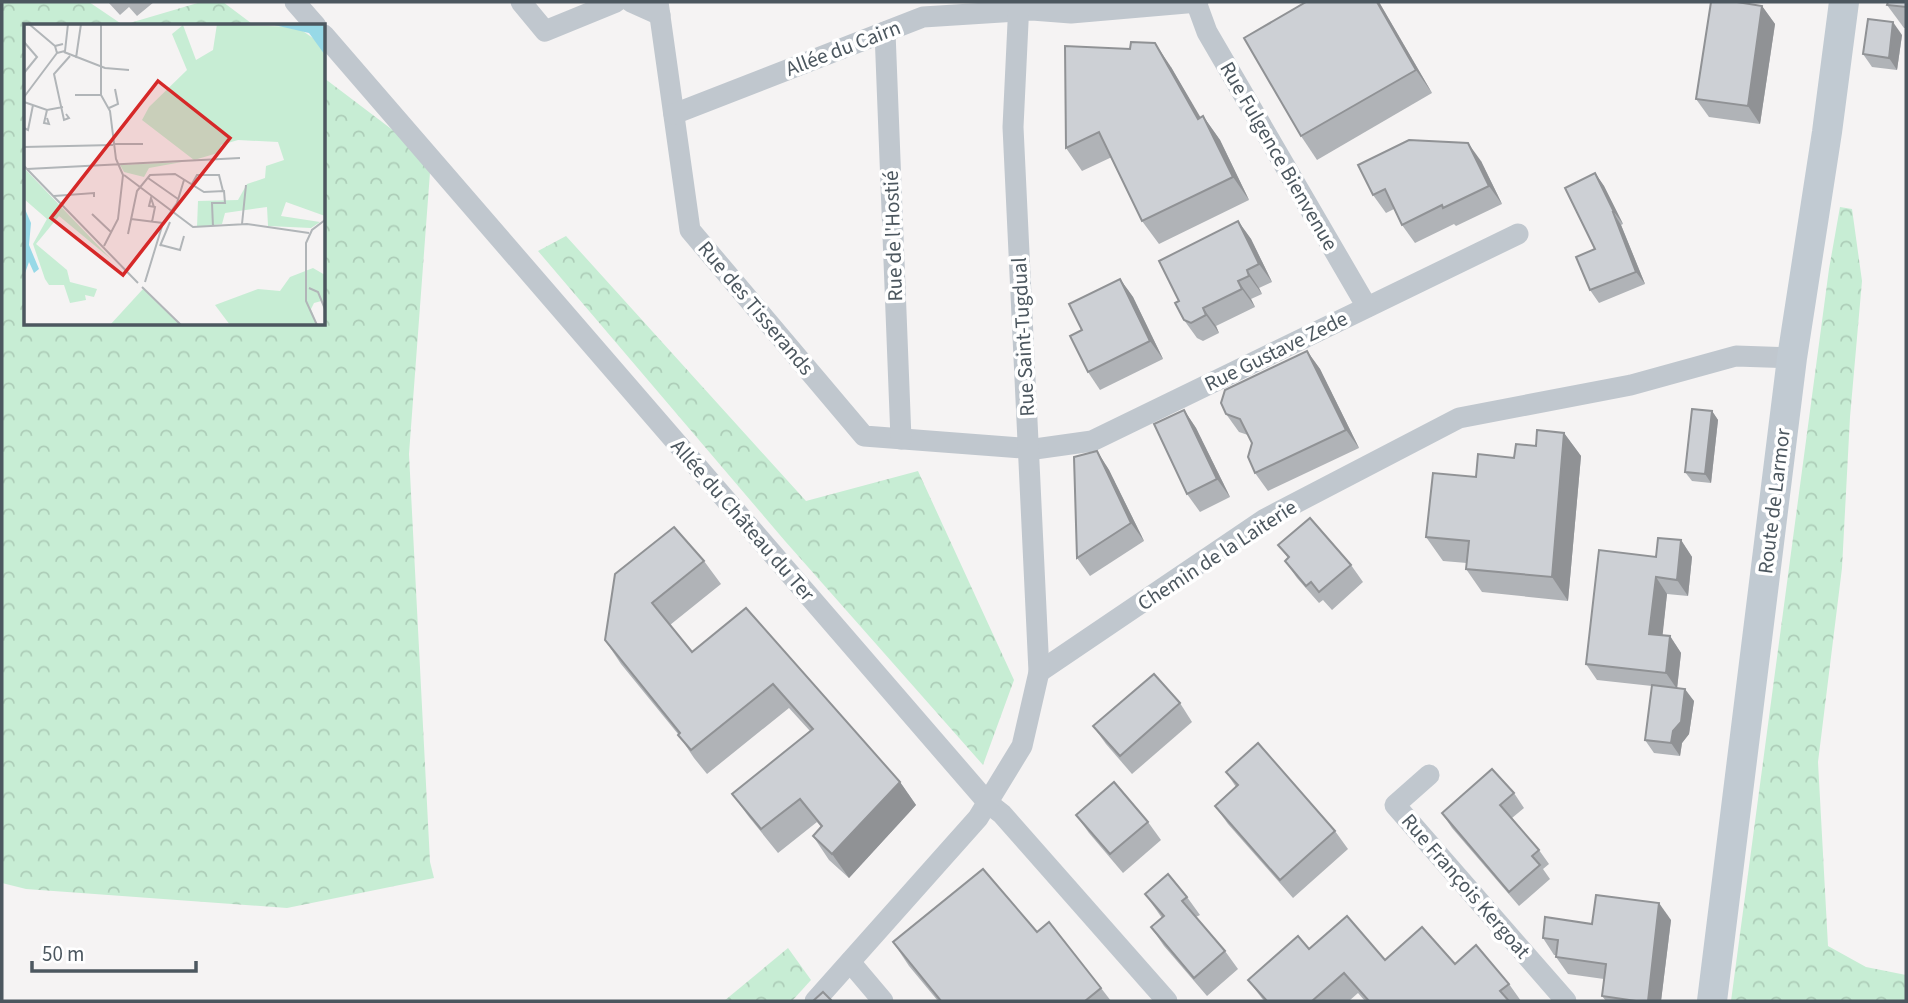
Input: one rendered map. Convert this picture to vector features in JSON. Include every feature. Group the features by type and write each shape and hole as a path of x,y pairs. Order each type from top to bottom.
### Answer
{"main road":[{"name":"Route de Larmor","path":"1712,1001 1792,358 1825,145 1843,2"}],"street":[{"path":"295,2 314,24"},
{"path":"521,2 545,32 616,2"},
{"path":"631,2 659,8"},
{"name":"Allée du Cairn","path":"674,114 923,17 1019,6 1071,13 1197,2"},
{"name":"Rue Fulgence Bienvenue","path":"1197,2 1207,32 1367,307"},
{"name":"Rue Saint-Tugdual","path":"1019,6 1013,127 1039,672"},
{"name":"Rue des Tisserands","path":"659,8 690,230 864,436 1028,448"},
{"name":"Rue de l'Hostié","path":"885,33 901,439"},
{"name":"Allée du Château du Ter","path":"326,37 988,803 1002,814 1167,1001"},
{"name":"Rue Gustave Zede","path":"1028,448 1092,441 1518,234"},
{"name":"Chemin de la Laiterie","path":"1039,672 1265,519 1459,418 1631,385 1736,356 1792,358"},
{"path":"815,1001 978,818 1022,746 1039,672"},
{"name":"Rue François Kergoat","path":"1429,775 1395,805 1566,1001"},
{"path":"850,962 883,1001"}],"green space":[{"path":"2,2 89,2 122,24 24,24 24,326 326,326 326,80 431,159 409,454 430,862 434,878 287,908 26,889 2,883"},
{"path":"201,2 223,2 252,24 126,24"},
{"path":"1840,207 1852,209 1862,281 1850,417 1842,568 1818,762 1828,946 1866,967 1906,975 1906,1001 1731,1001 1829,269"},
{"path":"566,236 806,501 918,471 1014,680 983,765 785,541 538,251"},
{"path":"788,948 811,980 792,1001 724,1001"}],"building":[{"path":"1306,2 1377,2 1416,70 1301,136 1244,38"},
{"path":"1711,2 1762,6 1748,106 1696,99"},
{"path":"1888,2 1906,2 1906,7 1887,5"},
{"path":"1868,19 1893,22 1889,58 1863,54"},
{"path":"1131,42 1155,43 1198,119 1203,116 1233,177 1142,221 1099,132 1066,148 1065,46 1130,49"},
{"path":"1409,140 1468,143 1489,186 1402,225 1385,189 1373,195 1358,165"},
{"path":"1595,173 1614,212 1636,272 1590,290 1576,257 1595,249 1565,188"},
{"path":"1238,221 1259,264 1247,270 1249,276 1238,281 1242,289 1203,308 1206,315 1191,323 1184,320 1175,303 1179,301 1159,261"},
{"path":"1120,279 1150,341 1088,372 1070,336 1082,330 1069,304"},
{"path":"1307,351 1346,430 1255,473 1248,457 1252,443 1240,419 1226,414 1221,403 1225,390"},
{"path":"1692,409 1712,411 1705,474 1685,472"},
{"path":"1184,410 1217,479 1187,494 1154,424"},
{"path":"1537,430 1564,433 1552,577 1466,569 1469,541 1426,537 1433,473 1476,477 1478,454 1514,458 1516,444 1536,446"},
{"path":"1097,451 1131,523 1077,558 1074,457"},
{"path":"1310,518 1351,565 1319,592 1311,582 1306,586 1285,561 1289,557 1278,545"},
{"path":"674,527 704,561 652,603 692,652 746,608 900,782 832,854 813,836 822,826 800,799 761,829 732,794 813,729 773,684 691,750 605,640 615,574"},
{"path":"1658,538 1681,540 1677,580 1656,577 1649,634 1670,636 1666,673 1586,664 1599,550 1656,557"},
{"path":"1154,674 1180,703 1120,756 1093,726"},
{"path":"1652,685 1685,689 1681,722 1673,731 1671,743 1645,740"},
{"path":"1258,743 1335,831 1280,880 1215,806 1238,785 1226,772"},
{"path":"1492,769 1514,793 1500,805 1539,850 1532,856 1540,865 1509,892 1442,813"},
{"path":"1114,782 1148,822 1110,854 1076,815"},
{"path":"983,869 1037,932 1049,922 1101,988 1085,1001 941,1001 893,942"},
{"path":"1168,874 1187,897 1182,901 1225,951 1194,978 1151,927 1164,916 1145,894"},
{"path":"1596,895 1659,903 1648,1001 1602,996 1606,964 1556,957 1558,940 1543,938 1545,917 1592,924"},
{"path":"1347,916 1385,960 1422,927 1455,964 1476,945 1509,984 1500,991 1509,1001 1369,1001 1344,973 1312,1001 1267,1001 1248,980 1298,936 1309,949"},
{"path":"823,992 832,1001 813,1001"}]}
